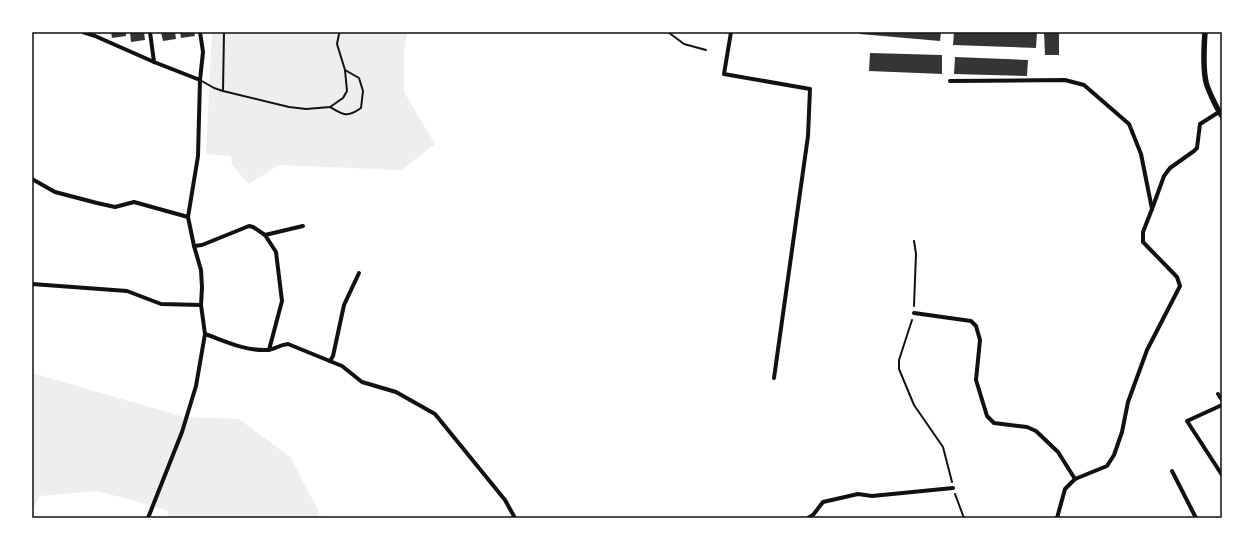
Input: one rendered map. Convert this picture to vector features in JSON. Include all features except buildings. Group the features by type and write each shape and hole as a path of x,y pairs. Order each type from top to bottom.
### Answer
{"street":[{"path":"83,32 200,80"},
{"path":"150,32 154,62"},
{"path":"148,518 182,432 196,386 205,334 201,306 201,270 188,217 198,156 202,52 200,32"},
{"path":"732,32 724,74 810,89 808,136 774,378"},
{"path":"1057,518 1065,488 1075,479 1107,466 1114,455 1122,432 1128,402 1147,350 1180,286 1177,277 1144,242 1143,232 1164,176 1170,168 1194,151 1196,148 1200,124 1220,114 1206,82 1204,46 1205,32"},
{"path":"950,81 1065,80 1084,85 1129,124 1141,154 1152,209"},
{"path":"32,179 55,192 97,203 115,206 134,202 188,217"},
{"path":"194,246 202,245 249,226 265,235 276,252 282,300 269,350"},
{"path":"265,235 303,226"},
{"path":"330,361 333,356 344,305 359,273"},
{"path":"32,284 127,291 161,304 201,306"},
{"path":"914,313 971,321 976,326 980,340 976,380 987,416 994,423 1027,427 1036,431 1058,452 1075,479"},
{"path":"205,334 252,350 269,350 280,345 288,344 342,366 362,382 396,392 435,414 505,500 515,518"},
{"path":"1218,394 1222,400"},
{"path":"1222,405 1187,421 1222,475"},
{"path":"1172,471 1196,518"},
{"path":"808,518 813,515 823,502 858,494 872,496 953,488"}],"lane":[{"path":"223,91 224,32"},
{"path":"200,80 223,91 289,107 306,109 330,107 343,98 346,91 345,70 337,44 338,34 340,32"},
{"path":"330,107 342,114 354,113 361,108 362,92 359,78 345,70"}],"path":[{"path":"668,32 684,44 706,50"},
{"path":"914,241 916,254 914,313 899,360 899,369 914,405 943,447 953,488 964,518"}],"shaded area":[{"path":"212,32 407,32 404,49 404,92 435,144 401,170 279,165 249,184 232,165 231,156 206,154"},
{"path":"32,373 184,417 239,419 290,457 321,518 169,518 167,510 98,491 40,496 32,511"}]}
